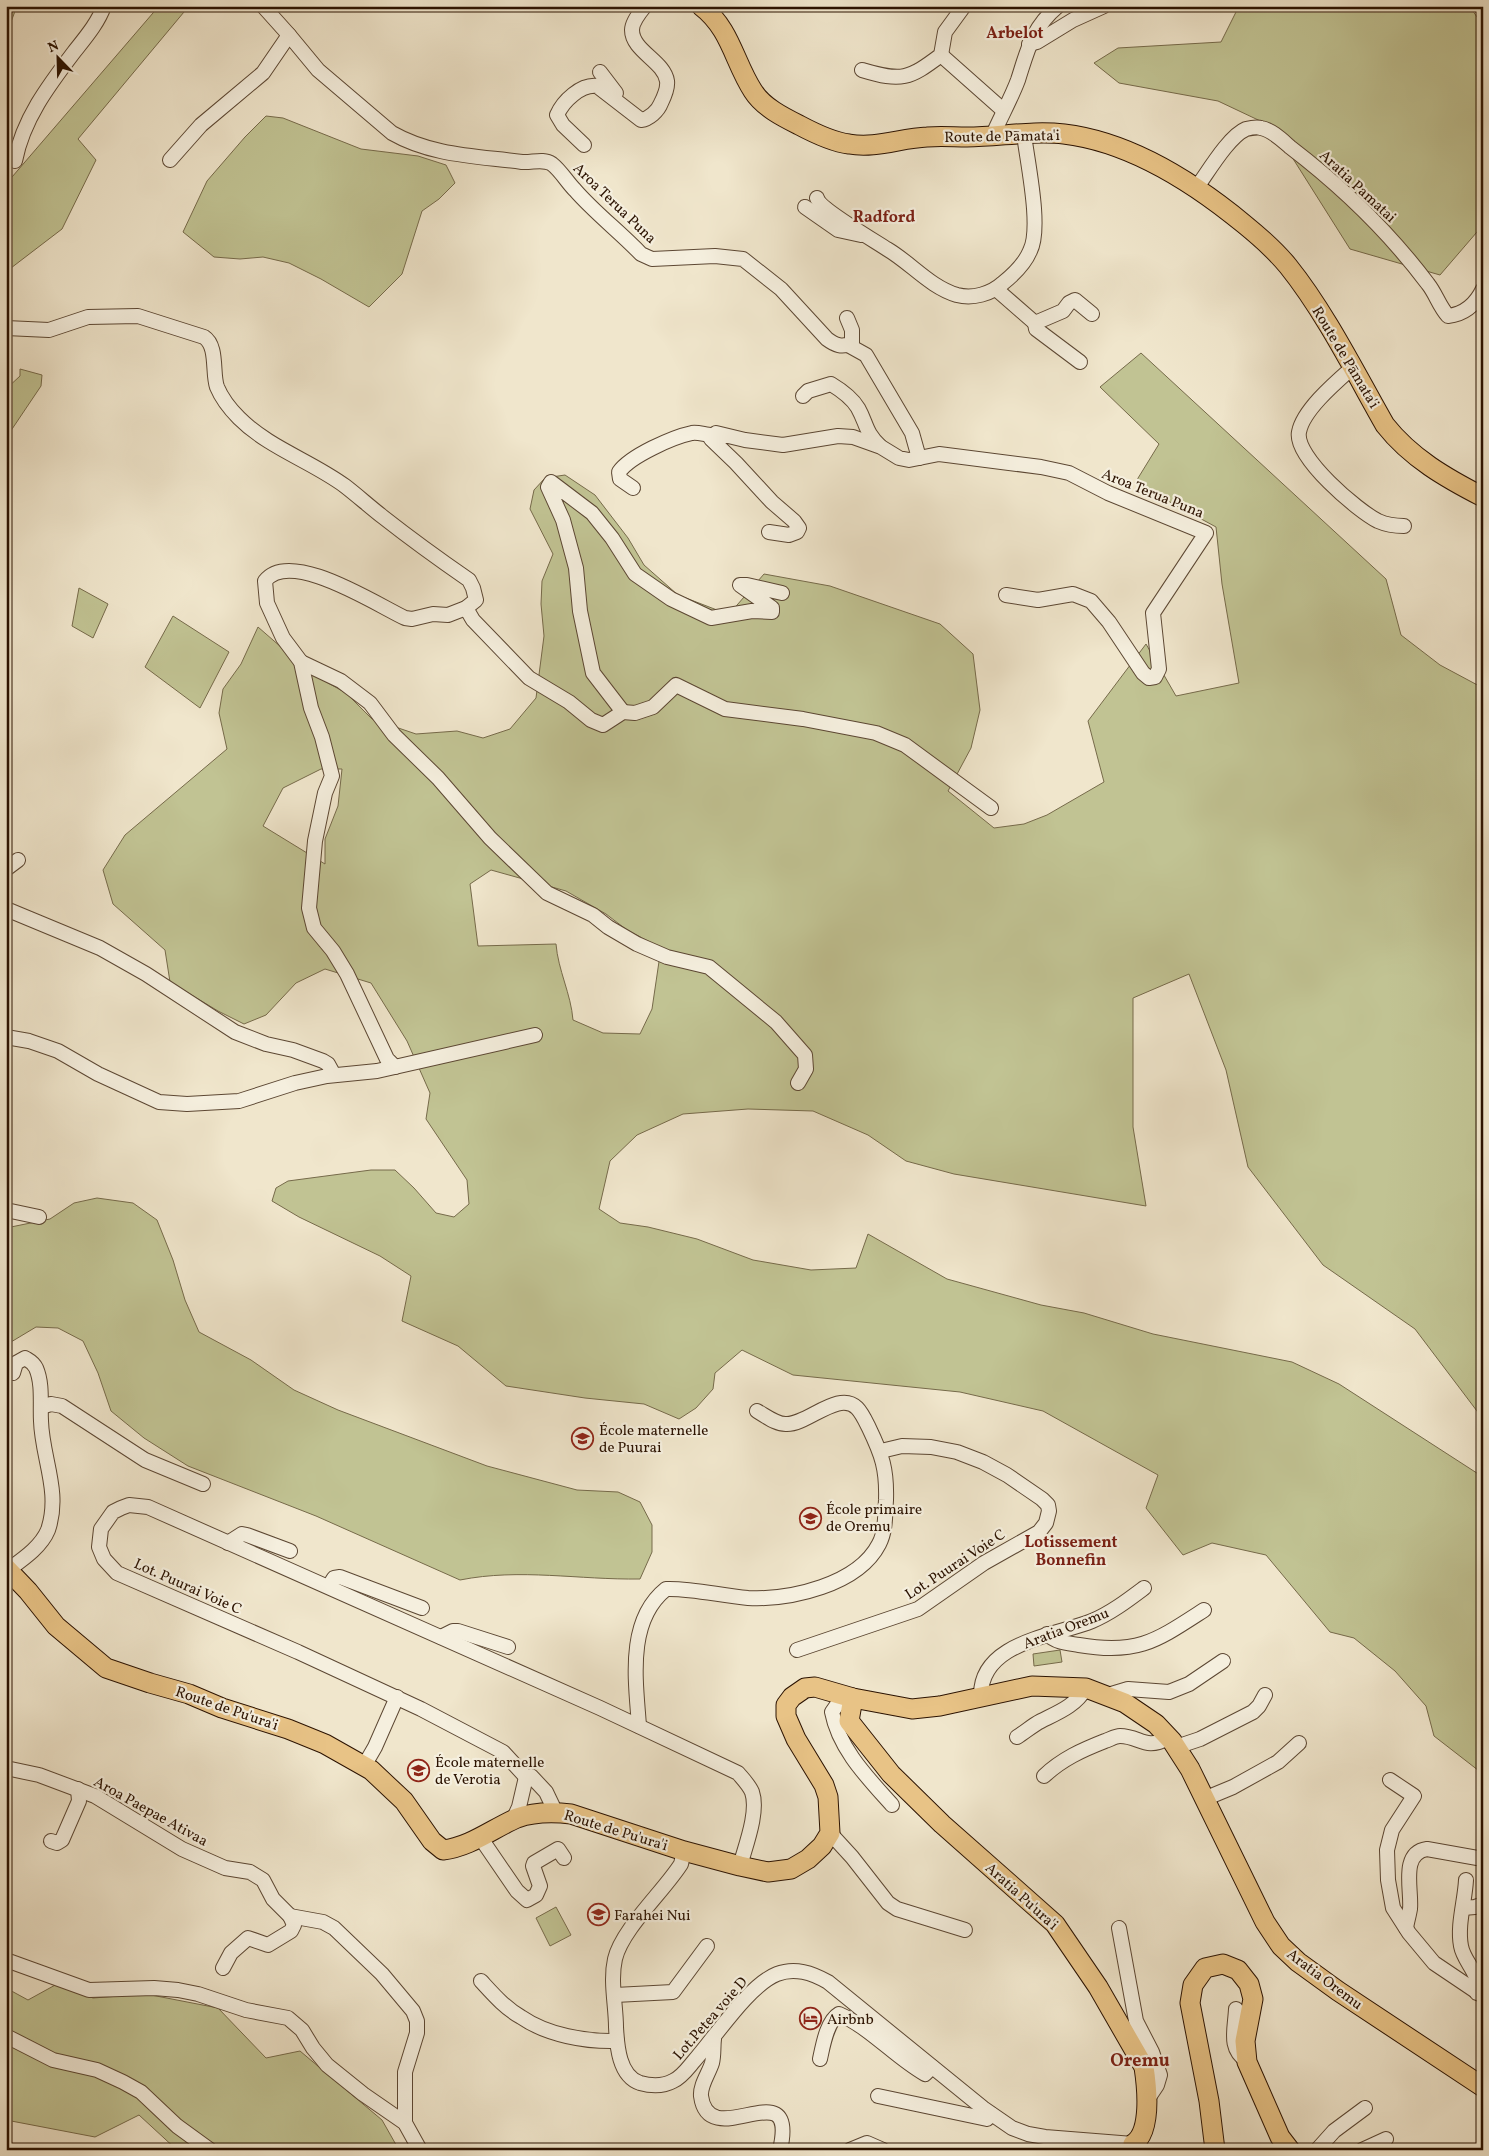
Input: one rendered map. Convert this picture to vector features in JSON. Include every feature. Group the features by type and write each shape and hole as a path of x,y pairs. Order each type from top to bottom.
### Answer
{"main road":[{"name":"Route de Pāmata'i","path":"708,8 721,26 747,79 759,98 766,105 799,125 822,135 850,145 886,143 928,137 1067,134 1101,143 1153,163 1197,187 1264,241 1285,262 1309,296 1353,367 1385,424 1404,448 1429,467 1480,493"},
{"name":"Route de Pu'ura'i","path":"7,1569 28,1591 56,1626 106,1668 189,1694 222,1708 288,1729 326,1744 371,1770 404,1801 432,1841 443,1850 458,1848 513,1820 544,1813 571,1814 684,1851 768,1872 790,1869 808,1859 822,1846 830,1833"},
{"path":"830,1833 828,1797 824,1785 796,1739 786,1716 786,1706 792,1697 805,1688 815,1686 845,1696"},
{"name":"Aratia Oremu","path":"845,1696 912,1709 940,1706 1032,1686 1086,1688 1108,1696 1140,1713 1172,1742 1190,1769 1265,1922 1281,1946 1298,1962 1332,1987 1483,2087"},
{"name":"Aratia Pu'ura'i","path":"845,1696 849,1721 892,1774 942,1824 1056,1924 1098,1987 1144,2068 1146,2100 1144,2129 1134,2147"},
{"path":"1215,2150 1210,2101 1190,2003 1192,1985 1205,1968 1223,1964 1238,1970 1249,1984 1253,1999 1246,2041 1247,2061 1283,2145"}],"street":[{"path":"15,160 18,147 37,103 91,30 104,6"},
{"path":"170,160 201,125 263,73 289,35 263,6"},
{"path":"584,145 563,125 557,115 560,108 582,88 589,85 597,86 641,120 649,117 660,106 666,92 667,80 659,67 638,43 632,30 634,23 645,6"},
{"path":"862,70 885,77 911,76 942,55 945,32 964,6"},
{"path":"992,137 1018,80 1029,44 1040,24 1058,6"},
{"path":"1029,44 1036,42 1073,20 1104,6"},
{"name":"Aroa Terua Puna","path":"289,35 318,70 392,133 422,148 462,156 523,162 539,161 551,164 575,191 641,254 652,259 715,256 743,259 781,289 827,339 835,344 848,345 866,355 912,433 919,458"},
{"path":"942,55 1003,110"},
{"path":"600,72 618,95 649,117"},
{"name":"Aratia Pamatai","path":"1197,187 1220,155 1238,135 1246,129 1261,128 1272,132 1305,158 1384,231 1430,285 1442,309 1448,316 1458,314 1470,308 1483,288"},
{"path":"817,198 826,208 946,291 968,297 978,296 996,289 1013,274 1024,261 1034,241 1033,214 1024,134"},
{"path":"805,207 838,230 864,235"},
{"path":"996,289 1035,323 1036,329 1080,362"},
{"path":"1035,323 1063,311 1069,303 1075,300 1092,314"},
{"path":"6,328 49,330 88,317 138,316 206,339 212,349 217,386 238,418 266,440 344,485 422,547 469,580 474,588 476,600 466,608 448,615 433,614 412,619 406,618 317,574 284,571 274,574 265,581 267,603 283,638 301,662 311,708 322,737 332,776 325,793 319,817 309,908 314,928 339,960 387,1059 395,1066"},
{"path":"847,318 852,330 852,343 848,345"},
{"path":"1353,367 1311,410 1302,423 1299,441 1326,481 1347,499 1378,521 1388,525 1404,526"},
{"name":"Aroa Terua Puna","path":"803,396 808,391 830,384 839,389 857,407 870,437 899,458 909,460 939,454 1041,466 1069,473 1108,493 1206,532 1153,613 1159,670 1155,677 1149,678 1143,673 1110,622 1091,601 1073,594 1038,600 1006,595"},
{"name":"Aroa Terua Puna","path":"633,488 620,480 619,472 624,464 664,443 693,433 712,435 720,433 745,440 783,445 838,436 853,437 881,446"},
{"path":"712,435 711,439 799,528 797,532 789,535 769,532"},
{"path":"623,712 593,672 580,611 576,568 562,520 548,487 551,482 592,513 612,538 634,574 671,599 712,618 752,612 772,612 772,608 740,585 747,584 782,593"},
{"path":"466,608 473,620 529,678 570,702 591,720 603,725 623,712 635,713 653,708 676,685 726,709 803,719 876,733 906,745 992,808"},
{"path":"301,662 340,681 370,703 394,735 438,778 527,877 547,893 593,915 608,927 637,944 667,957 709,967 776,1022 805,1055 806,1069 798,1082"},
{"path":"6,869 18,860"},
{"path":"6,909 100,948 146,974 235,1032 266,1044 293,1050 323,1061 328,1064 334,1075"},
{"path":"6,1037 29,1041 58,1051 98,1074 159,1102 187,1104 239,1101 295,1083 334,1075 377,1071 535,1036"},
{"path":"6,1210 39,1217"},
{"path":"7,1569 36,1548 47,1532 52,1517 53,1485 41,1422 36,1368 31,1361 25,1358 19,1361 13,1373"},
{"path":"639,1726 634,1658 645,1618 658,1596 666,1589 750,1598 786,1595 820,1588 842,1579 857,1570 870,1558 879,1544 883,1532 887,1480 886,1468 866,1422 857,1408 849,1403 841,1403 803,1420 786,1425 774,1421 757,1411"},
{"path":"41,1407 51,1404 62,1406 145,1460 203,1484"},
{"name":"Lot. Puurai Voie C","path":"797,1650 918,1609 984,1563 1039,1532 1046,1523 1049,1511 1048,1505 1042,1499 1008,1475 983,1462 957,1452 931,1447 902,1446 880,1451"},
{"name":"Lot. Puurai Voie C","path":"556,1813 541,1785 531,1776 526,1777 503,1752 396,1697 126,1578 111,1568 99,1548 99,1537 106,1520 114,1512 129,1505 138,1505 167,1514 639,1726 738,1774 753,1793 754,1804 740,1866"},
{"path":"228,1543 242,1534 290,1551"},
{"path":"329,1586 334,1578 340,1577 422,1608"},
{"name":"Aratia Oremu","path":"981,1697 981,1684 994,1662 1020,1644 1094,1620 1107,1614 1144,1588"},
{"path":"1047,1634 1055,1641 1118,1650 1132,1648 1177,1627 1204,1610"},
{"path":"441,1637 453,1631 458,1631 508,1646"},
{"path":"1108,1696 1128,1689 1169,1692 1189,1684 1223,1661"},
{"path":"1017,1737 1040,1721 1063,1711 1076,1701 1086,1688"},
{"path":"1044,1776 1056,1765 1081,1751 1120,1736 1152,1744 1200,1739 1253,1712 1265,1695"},
{"path":"845,1696 832,1712 834,1725 847,1750 892,1805"},
{"path":"364,1766 375,1748 396,1697"},
{"path":"1204,1799 1233,1787 1278,1762 1299,1743"},
{"name":"Aroa Paepae Ativaa","path":"6,1768 38,1775 102,1800 182,1849 225,1868 250,1872 263,1880 276,1904 290,1916"},
{"path":"513,1820 519,1807 526,1777"},
{"path":"1390,1780 1414,1796 1392,1830 1387,1850 1388,1880 1393,1908 1406,1928 1434,1963 1480,1994"},
{"path":"51,1841 58,1843 62,1840 80,1801 78,1790"},
{"path":"830,1833 852,1857 888,1903 897,1909 965,1930"},
{"path":"480,1837 516,1891 527,1900 536,1895 540,1886 533,1866 534,1863 558,1849 564,1858"},
{"path":"1406,1928 1410,1909 1411,1862 1414,1854 1419,1850 1427,1849 1483,1859"},
{"name":"Lot.Petea voie D","path":"684,1851 682,1864 674,1876 643,1913 618,1948 614,1969 617,2040 622,2062 628,2075 635,2082 654,2086 674,2081 714,2039 749,1995 765,1980 788,1971 806,1972 828,1982 991,2114 1012,2128 1047,2143 1134,2147"},
{"path":"1466,1880 1461,1947 1477,1978 1480,1994"},
{"path":"1463,1908 1483,1904"},
{"path":"223,1968 231,1953 248,1938 268,1945 291,1930 294,1924 290,1916"},
{"path":"290,1916 322,1922 334,1928 382,1974 412,2010 418,2021 417,2034 405,2072 405,2123"},
{"path":"1119,1928 1136,2021 1160,2075 1157,2084 1146,2100"},
{"path":"615,1996 673,1992 707,1946"},
{"path":"6,1960 89,1990 154,1988 178,1990 198,1994 246,2010 288,2018 302,2030 313,2048 327,2065 363,2094 405,2123 420,2150"},
{"path":"481,1981 509,2009 534,2025 566,2036 603,2041 617,2040"},
{"path":"1236,2010 1234,2046 1238,2055 1247,2061"},
{"path":"820,2059 834,2017 839,2014 870,2033 912,2067 925,2074 932,2067"},
{"path":"6,2036 52,2060 97,2070 124,2082 141,2092 177,2126 210,2150"},
{"path":"714,2039 712,2063 700,2093 706,2111 710,2117 720,2121 733,2122 759,2113 768,2113 775,2116 781,2121 783,2127 780,2150"},
{"path":"878,2096 987,2119 991,2114"},
{"path":"1317,2150 1334,2131 1365,2108"},
{"path":"1362,2150 1386,2139"},
{"path":"850,2150 868,2143 883,2150"}],"green space":[{"path":"6,6 17,6 6,35"},
{"path":"159,6 189,6 78,139 96,160 62,229 11,268 6,268 6,184"},
{"path":"1239,6 1469,6 1483,25 1483,225 1440,275 1350,249 1273,127 1218,101 1119,83 1094,63 1118,48 1221,42"},
{"path":"266,116 283,118 361,149 418,156 446,165 455,183 439,199 422,211 402,274 369,307 289,263 263,257 240,259 214,257 183,232 207,181"},
{"path":"1141,353 1386,579 1401,635 1440,665 1483,688 1483,1419 1415,1329 1323,1265 1248,1167 1226,1070 1189,974 1133,998 1133,1127 1146,1206 954,1174 906,1161 868,1135 813,1111 748,1109 683,1114 637,1135 610,1161 599,1209 620,1223 648,1227 697,1239 753,1260 811,1270 856,1268 868,1234 947,1279 1041,1305 1084,1313 1153,1334 1292,1362 1339,1384 1483,1477 1483,1774 1434,1736 1426,1706 1395,1671 1354,1638 1330,1632 1266,1555 1212,1543 1183,1555 1146,1508 1158,1475 1043,1411 960,1392 793,1375 742,1350 715,1373 713,1389 696,1408 679,1419 644,1404 585,1398 506,1386 458,1346 402,1321 411,1276 380,1256 299,1217 272,1201 276,1188 288,1181 371,1170 395,1170 436,1213 454,1217 469,1204 467,1180 426,1119 430,1093 407,1041 371,983 325,969 296,983 266,1015 244,1024 218,1011 170,982 165,950 113,904 103,870 125,835 227,749 219,713 223,689 241,664 258,627 312,674 346,693 372,719 416,734 457,731 483,738 510,729 536,698 544,636 541,604 542,581 553,554 530,509 534,490 545,478 565,475 595,495 628,538 644,565 678,595 717,610 731,612 764,574 830,586 940,624 973,654 980,710 971,748 948,791 994,828 1024,824 1047,815 1104,782 1088,721 1146,644 1176,696 1239,683 1222,584 1216,527 1135,483 1159,444 1100,387","holes":["321,769 342,769 338,806 325,839 325,864 263,826 283,788","491,870 566,891 606,914 627,930 661,948 652,1009 640,1034 603,1033 573,1020 556,944 478,946 470,884"]},
{"path":"20,369 42,375 41,386 6,438 6,389 20,376"},
{"path":"79,588 108,604 93,638 72,626"},
{"path":"173,616 229,652 200,708 145,667"},
{"path":"97,1198 133,1203 157,1220 173,1260 185,1300 199,1332 251,1360 294,1390 338,1410 487,1466 577,1490 618,1492 640,1502 652,1525 652,1552 640,1579 505,1575 460,1580 316,1516 188,1466 144,1438 111,1411 98,1373 83,1341 58,1328 36,1327 6,1345 6,1228 50,1219 74,1203"},
{"path":"1060,1650 1062,1662 1034,1666 1033,1654"},
{"path":"556,1907 571,1935 550,1946 536,1918"},
{"path":"57,1984 93,1998 146,1994 218,2008 266,2058 300,2051 382,2120 399,2150 177,2150 139,2115 95,2137 6,2120 6,1988 28,2000"}],"place":[{"name":"École maternelle de Puurai","path":"583,1439"},
{"name":"École primaire de Oremu","path":"810,1518"},
{"name":"École maternelle de Verotia","path":"419,1771"},
{"name":"Farahei Nui","path":"598,1915"},
{"name":"Airbnb","path":"811,2019"}],"district":[{"name":"Arbelot","path":"1015,32"},
{"name":"Radford","path":"884,216"},
{"name":"Lotissement Bonnefin","path":"1071,1550"},
{"name":"Oremu","path":"1140,2060"}]}
